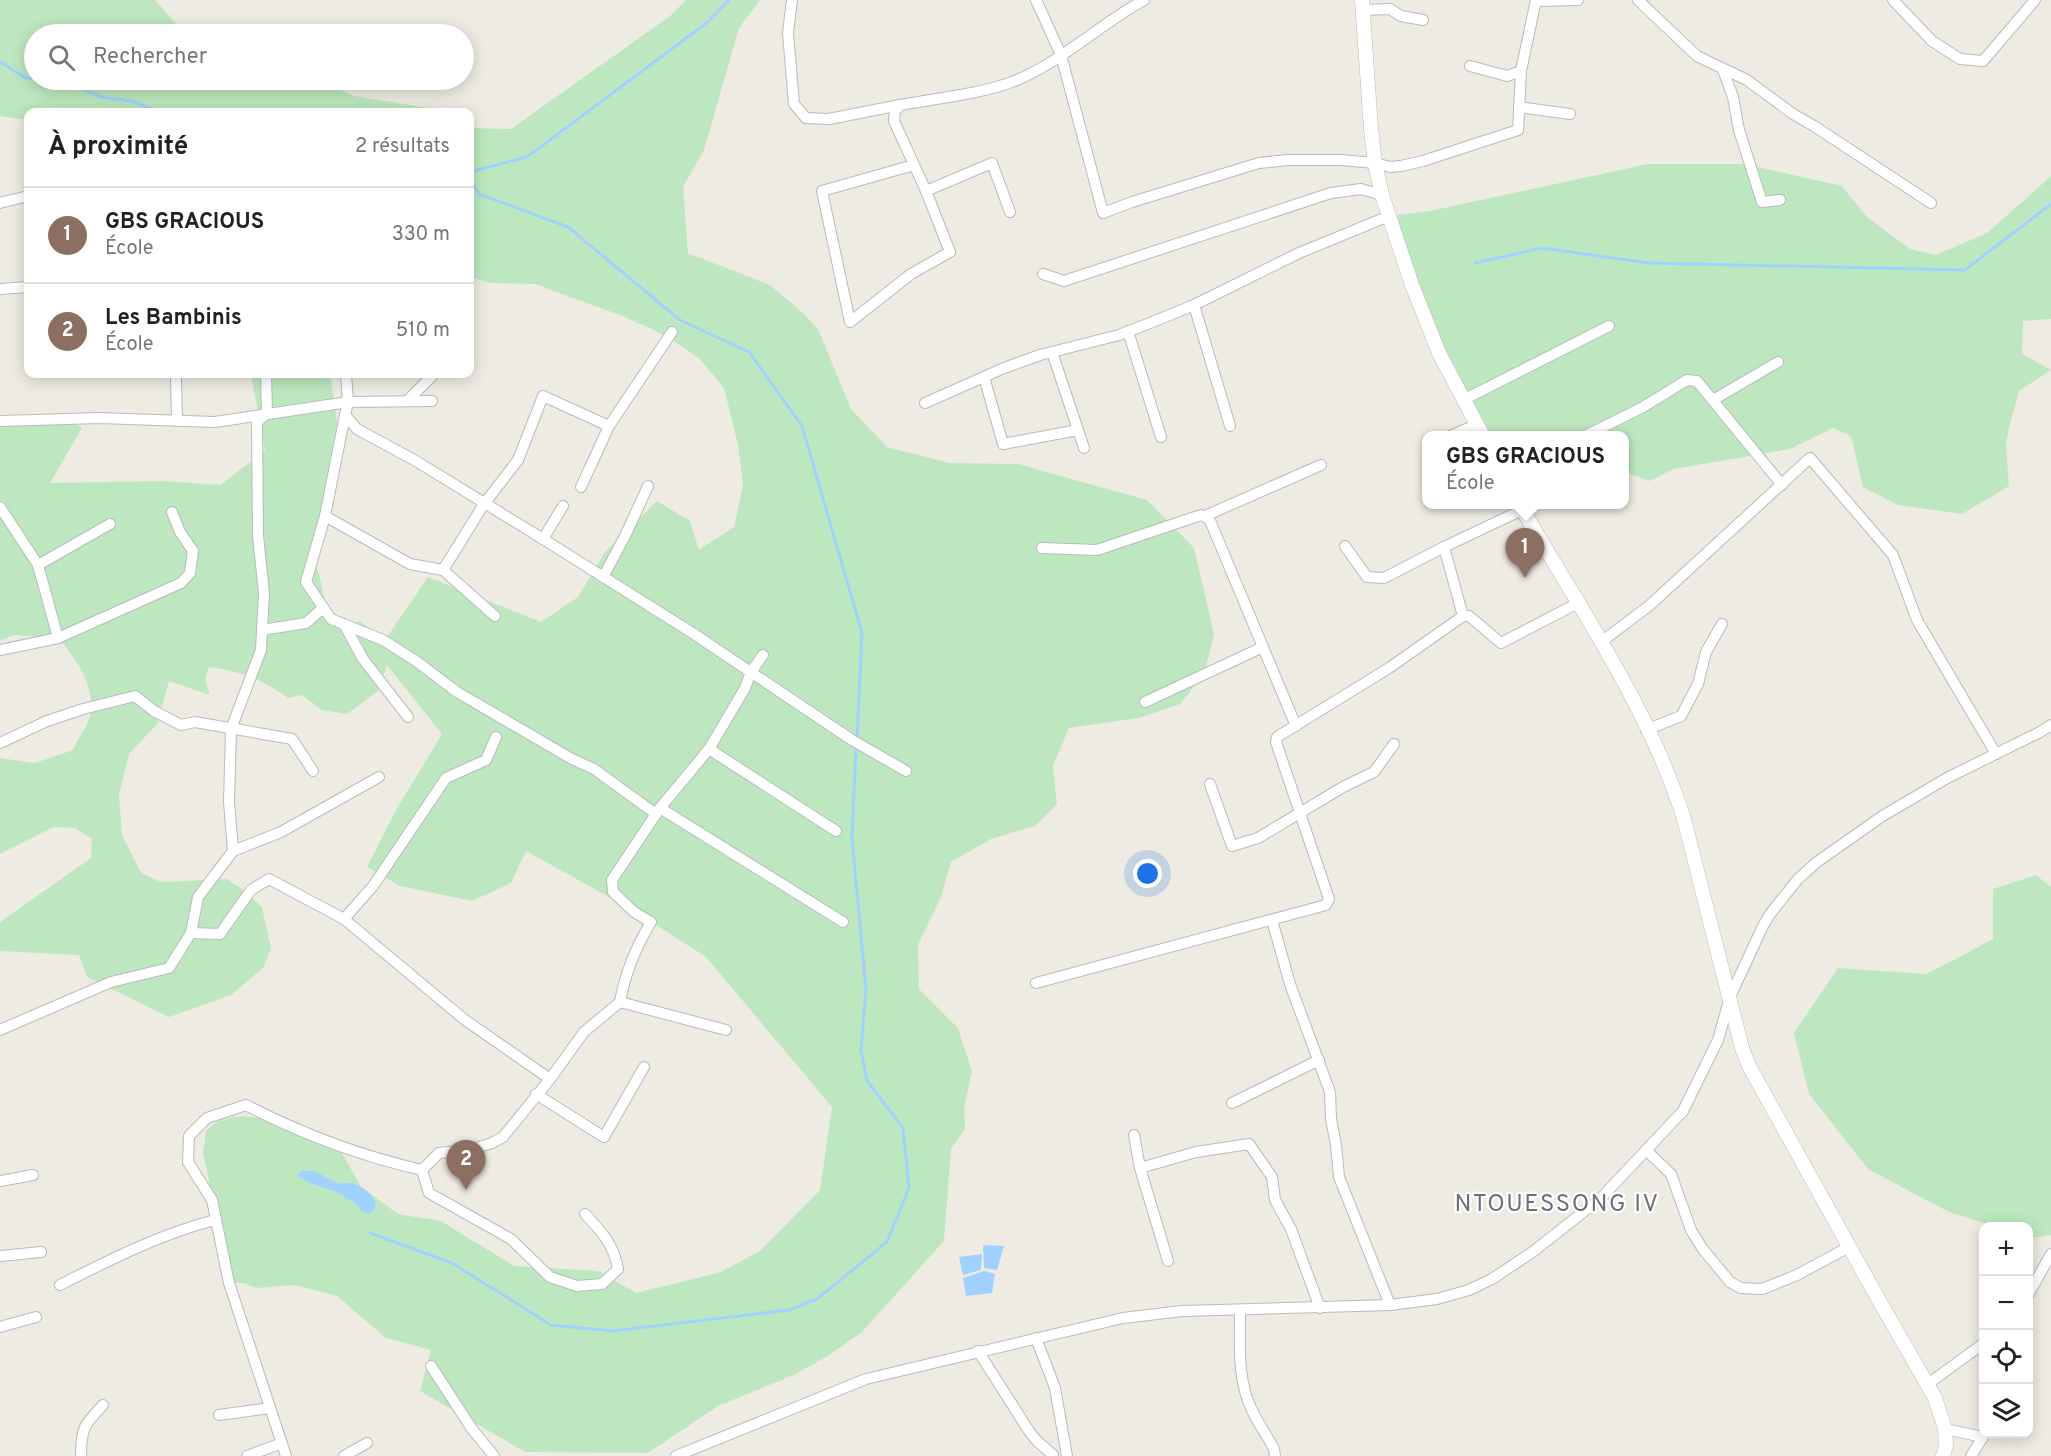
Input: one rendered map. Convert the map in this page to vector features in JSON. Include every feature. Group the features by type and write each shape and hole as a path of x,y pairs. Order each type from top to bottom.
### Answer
{"street":[{"path":"792,0 788,33 794,104 806,118 829,119 1013,82 1061,55 1144,0"},
{"path":"1036,0 1061,55 1103,213 1132,201 1259,163 1318,160 1401,166 1518,130 1521,71 1536,0 1578,0"},
{"path":"1638,0 1697,56 1722,70 1747,80 1793,114 1815,126 1931,203"},
{"path":"1893,0 1932,41 1960,58 1983,61 2035,0"},
{"path":"1423,20 1401,16 1390,9 1363,5 1375,163 1382,195 1412,285 1439,352 1481,430"},
{"path":"1470,66 1507,76 1521,71"},
{"path":"1722,70 1733,97 1738,130 1762,202 1780,200"},
{"path":"900,105 895,111 894,121 926,190 950,252 911,274 850,322 822,191 914,165"},
{"path":"1519,107 1570,114"},
{"path":"926,190 992,163 1010,212"},
{"path":"1043,274 1064,281 1331,193 1361,189 1382,195"},
{"path":"0,203 24,197"},
{"path":"925,403 1004,368 1052,352 1128,332 1194,305 1299,253 1389,216"},
{"path":"0,289 24,286"},
{"path":"1194,305 1230,426"},
{"path":"1463,400 1609,326"},
{"path":"581,487 609,426 672,332"},
{"path":"1128,332 1161,437"},
{"path":"1052,352 1084,448"},
{"path":"1713,400 1779,362"},
{"path":"984,377 1003,444 1078,430"},
{"path":"233,851 229,802 231,729 261,650 264,593 258,536 257,422 267,413 266,378"},
{"path":"346,378 348,402 325,516 306,582 331,619 383,640 457,692 572,759 594,769 658,811 843,922"},
{"path":"407,401 430,378"},
{"path":"176,379 177,421"},
{"path":"1593,431 1643,407 1687,380 1697,381 1782,485"},
{"path":"443,570 484,504 518,460 543,396 609,426"},
{"path":"0,421 99,418 215,422 348,402 432,401"},
{"path":"345,415 357,429 416,461 543,539 751,672 852,740 906,771"},
{"path":"1601,642 1650,605 1810,458 1893,555 1917,620 1996,754"},
{"path":"1042,548 1097,550 1201,515 1205,516 1321,465"},
{"path":"603,577 648,486"},
{"path":"543,539 563,506"},
{"path":"0,507 38,565 58,638"},
{"path":"1345,546 1367,577 1384,578 1517,509"},
{"path":"1522,509 1629,689 1678,799 1742,1048 1749,1066 1935,1398 1946,1429 1943,1456"},
{"path":"0,650 58,638 181,583 190,573 193,551 180,532 172,512"},
{"path":"325,516 410,564 443,570 495,616"},
{"path":"1205,516 1211,523 1296,726"},
{"path":"38,565 110,524"},
{"path":"1443,547 1463,616"},
{"path":"1036,983 1326,905 1329,901 1276,740 1279,735 1389,668 1463,616 1469,616 1501,643 1578,603"},
{"path":"262,630 306,623 323,608"},
{"path":"344,624 363,659 408,717"},
{"path":"1647,730 1681,716 1698,684 1706,652 1722,624"},
{"path":"1145,702 1263,647"},
{"path":"422,1170 439,1153 469,1150 503,1137 584,1032 620,1002 622,988 641,938 651,922 634,912 613,892 611,884 658,811 709,749 745,688 751,672 763,655"},
{"path":"0,743 47,721 135,696 154,711 181,725 195,722 292,740 313,771"},
{"path":"676,1456 866,1379 1142,1314 1390,1305 1437,1299 1469,1290 1492,1278 1534,1251 1600,1198 1683,1111 1718,1040 1730,997 1770,914 1798,879 1817,862 1881,817 1947,778 2051,725"},
{"path":"344,919 373,886 446,778 486,760 496,737"},
{"path":"1210,784 1232,846 1258,838 1343,787 1374,772 1394,744"},
{"path":"709,749 836,831"},
{"path":"0,1030 111,982 169,968 191,933 198,897 233,851 281,832 379,777"},
{"path":"191,933 220,934 251,890 269,879 344,919 465,1020 550,1079"},
{"path":"1272,920 1290,984 1330,1092 1331,1119 1339,1177 1390,1305"},
{"path":"620,1002 726,1030"},
{"path":"1232,1102 1319,1060"},
{"path":"536,1094 604,1137 644,1067"},
{"path":"286,1456 229,1283 212,1200 188,1162 189,1136 207,1118 246,1105 280,1123 380,1160 422,1170"},
{"path":"1134,1135 1140,1168 1168,1261"},
{"path":"1140,1168 1196,1152 1249,1144 1272,1177 1275,1200 1291,1229 1320,1308"},
{"path":"1647,1150 1671,1174 1691,1230 1702,1248 1730,1282 1741,1288 1762,1289 1797,1275 1849,1247"},
{"path":"422,1170 429,1193 511,1239 550,1277 577,1286 602,1284 618,1269 615,1252 585,1214"},
{"path":"0,1180 33,1176"},
{"path":"60,1285 100,1264 193,1226 215,1220"},
{"path":"0,1256 40,1252"},
{"path":"2033,1286 2051,1254"},
{"path":"1240,1311 1240,1362 1244,1390 1251,1409 1274,1449 1275,1456"},
{"path":"0,1327 36,1317"},
{"path":"1036,1338 1055,1388 1067,1456"},
{"path":"1928,1384 1979,1346"},
{"path":"978,1351 1029,1431 1053,1455"},
{"path":"431,1366 472,1429 494,1456"},
{"path":"81,1456 82,1430 103,1406"},
{"path":"219,1415 270,1408"},
{"path":"1946,1429 1983,1437 1971,1456"},
{"path":"247,1456 282,1443"},
{"path":"344,1456 367,1443"}],"green space":[{"path":"0,0 155,0 176,24 24,24 24,90 341,90 354,96 428,108 24,108 24,119 0,116"},
{"path":"686,0 760,0 739,28 704,150 683,187 688,253 770,285 803,313 818,329 851,409 887,447 949,463 1018,464 1147,500 1194,548 1214,634 1204,674 1180,704 1139,718 1069,728 1053,766 1057,804 1035,826 991,839 951,862 941,897 918,945 919,989 958,1028 972,1071 964,1108 965,1129 951,1149 944,1241 862,1332 829,1355 794,1375 718,1406 648,1453 525,1452 420,1391 431,1350 386,1338 337,1296 296,1285 256,1288 244,1283 231,1283 203,1153 206,1131 219,1121 235,1117 249,1117 279,1122 336,1142 361,1187 398,1214 441,1221 514,1266 598,1271 636,1293 721,1272 760,1251 820,1190 832,1107 706,957 636,912 526,851 511,883 472,901 400,886 367,867 396,810 442,734 387,665 378,691 347,714 322,710 302,695 288,698 251,677 209,667 205,680 210,695 169,681 157,724 129,754 119,795 122,835 141,873 161,882 227,879 245,891 262,907 271,949 263,968 231,995 169,1017 87,977 79,955 0,951 0,922 91,858 92,839 75,828 54,827 0,854 0,758 35,763 73,750 88,720 91,701 90,691 82,672 58,638 14,635 0,641 0,419 56,414 82,428 50,483 165,481 220,485 265,451 252,378 331,378 340,442 310,551 319,574 330,625 344,628 360,621 385,640 428,577 541,622 578,597 605,552 657,501 690,521 699,550 734,527 743,485 738,445 724,388 699,358 664,335 625,317 535,284 491,283 474,278 474,128 511,129 670,16"},
{"path":"1648,164 1745,164 1842,186 1867,217 1910,249 1936,255 1987,233 2051,176 2051,319 2023,321 2022,354 2051,370 2019,391 2006,445 2009,486 1962,514 1898,505 1863,487 1851,436 1833,428 1790,449 1674,469 1649,481 1629,473 1629,431 1489,431 1478,424 1463,400 1389,216 1430,211"},
{"path":"2036,875 2051,887 2051,1235 2033,1237 2033,1222 1981,1222 1949,1212 1868,1169 1809,1094 1794,1033 1838,968 1927,974 1993,939 1993,889"}],"water":[{"path":"302,1171 315,1171 338,1184 356,1185 371,1195 376,1206 372,1212 367,1214 361,1211 358,1205 337,1192 307,1182 297,1175"},
{"path":"983,1245 1004,1246 997,1270 984,1268"},
{"path":"982,1254 981,1270 963,1275 959,1257"},
{"path":"984,1271 995,1274 992,1293 966,1296 963,1278"}],"waterway":[{"path":"474,171 527,157 709,21 729,0"},
{"path":"0,62 24,77"},
{"path":"85,90 100,97 132,101 149,108"},
{"path":"474,186 479,194 568,227 680,320 749,352 802,426 862,633 857,739"},
{"path":"1475,263 1542,248 1649,263 1965,270 2051,204"},
{"path":"370,1233 452,1263 551,1325 613,1331 789,1310 817,1299 887,1242 909,1188 903,1128 867,1081 861,1050 866,990 852,838 856,746"}],"place":[{"name":"GBS GRACIOUS","path":"1525,578"},
{"name":"Les Bambinis","path":"466,1190"}],"district":[{"name":"NTOUESSONG IV","path":"1557,1205"}]}
